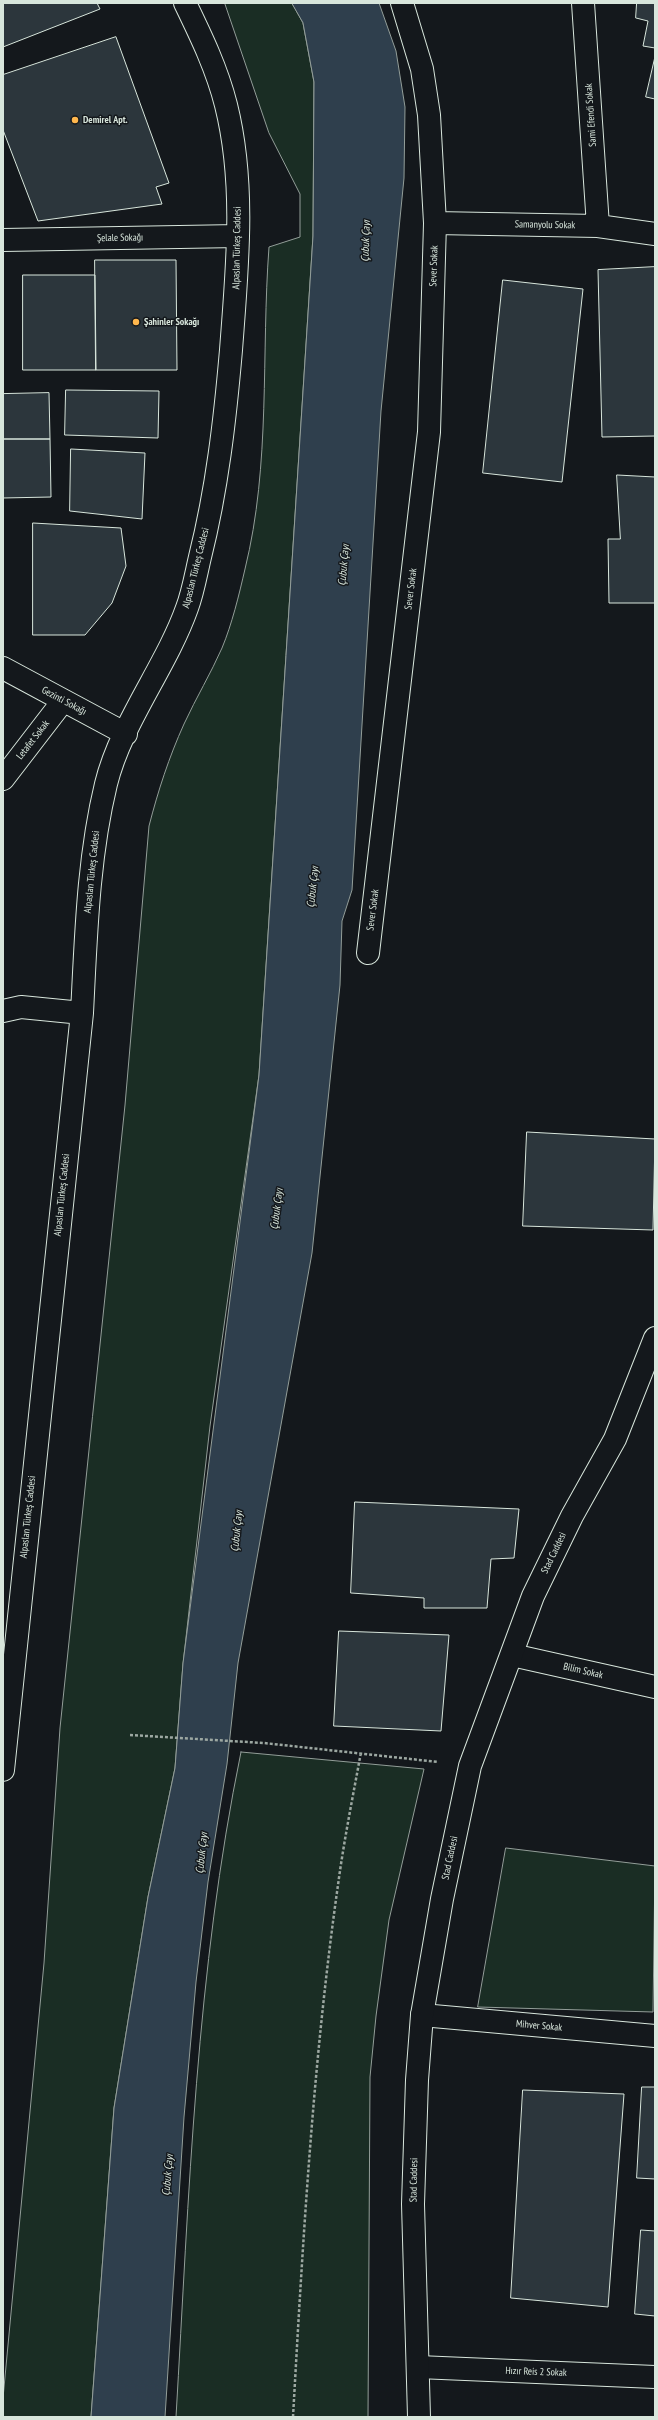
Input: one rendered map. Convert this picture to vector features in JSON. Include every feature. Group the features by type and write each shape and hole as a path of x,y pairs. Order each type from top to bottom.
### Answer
{"street":[{"name":"Alpaslan Türkeş Caddesi","path":"3,1770 82,1013 86,933 98,825 107,781 126,734 170,648 188,607 215,490 226,414 238,236 238,187 234,145 226,106 216,72 185,3"},
{"name":"Sever Sokak","path":"368,953 429,432 435,222 428,107 422,69 402,3"},
{"name":"Sami Efendi Sokak","path":"583,3 598,226"},
{"name":"Samanyolu Sokak","path":"435,222 598,226 655,234"},
{"name":"Şelale Sokağı","path":"3,240 238,236"},
{"name":"Gezinti Sokağı","path":"3,668 126,734"},
{"name":"Letafet Sokak","path":"3,779 64,701"},
{"path":"3,1011 21,1007 82,1013"},
{"name":"Stad Caddesi","path":"419,2417 413,2204 417,2080 422,2015 442,1899 470,1766 533,1596 572,1516 616,1439 655,1338"},
{"name":"Bilim Sokak","path":"512,1655 655,1687"},
{"name":"Mihver Sokak","path":"422,2015 655,2036"},
{"name":"Hızır Reis 2 Sokak","path":"418,2367 655,2377"}],"path":[{"path":"130,1735 264,1743 361,1752 470,1766"},
{"path":"293,2417 306,2196 318,2055 338,1884 361,1752"}],"green space":[{"path":"225,3 292,3 303,23 314,82 313,236 259,1075 210,1426 183,1664 175,1768 148,1897 114,2108 91,2417 3,2417 3,2398 44,1963 60,1728 125,1105 149,826 173,749 222,648 238,599 253,529 259,489 264,409 269,247 300,237 300,194 269,133"},
{"path":"241,1752 424,1769 389,1920 376,2016 370,2077 368,2417 176,2417 190,2167 204,2000 226,1834"},
{"path":"506,1848 655,1866 653,2012 478,2007"}],"water":[{"name":"Çubuk Çayı","path":"292,3 379,3 396,51 405,107 404,178 381,411 352,890 342,921 340,985 312,1253 238,1663 227,1764 208,1882 196,1982 184,2117 165,2417 91,2417 114,2108 148,1897 175,1768 183,1663 259,1075 313,236 314,82 303,23"}],"building":[{"path":"3,3 97,3 100,9 3,47"},
{"path":"637,3 655,3 655,48 643,46 648,21 636,18"},
{"name":"Demirel Apt.","path":"116,37 169,183 156,187 162,204 38,221 3,130 3,75"},
{"path":"655,57 655,99 646,97"},
{"name":"Şahinler Sokağı","path":"95,260 176,260 177,370 96,370"},
{"path":"655,267 655,436 602,437 598,270"},
{"path":"23,275 95,275 96,370 23,370"},
{"path":"503,280 583,289 562,482 483,473"},
{"path":"66,390 159,391 158,438 65,435"},
{"path":"49,393 50,439 3,439 3,394"},
{"path":"3,439 50,439 51,497 3,498"},
{"path":"71,449 145,453 142,519 70,511"},
{"path":"617,475 655,477 655,603 609,603 608,539 620,539"},
{"path":"33,523 121,528 126,566 112,603 85,635 33,635"},
{"path":"527,1132 655,1139 653,1230 523,1226"},
{"path":"355,1502 519,1509 514,1558 491,1559 487,1608 424,1608 424,1598 351,1593"},
{"path":"339,1631 449,1635 441,1731 334,1726"},
{"path":"642,2087 655,2087 655,2179 637,2178"},
{"path":"523,2090 624,2094 608,2307 511,2298"},
{"path":"641,2230 655,2231 655,2316 635,2314"}],"place":[{"name":"Demirel Apt.","path":"75,120"},
{"name":"Şahinler Sokağı","path":"136,322"}]}
